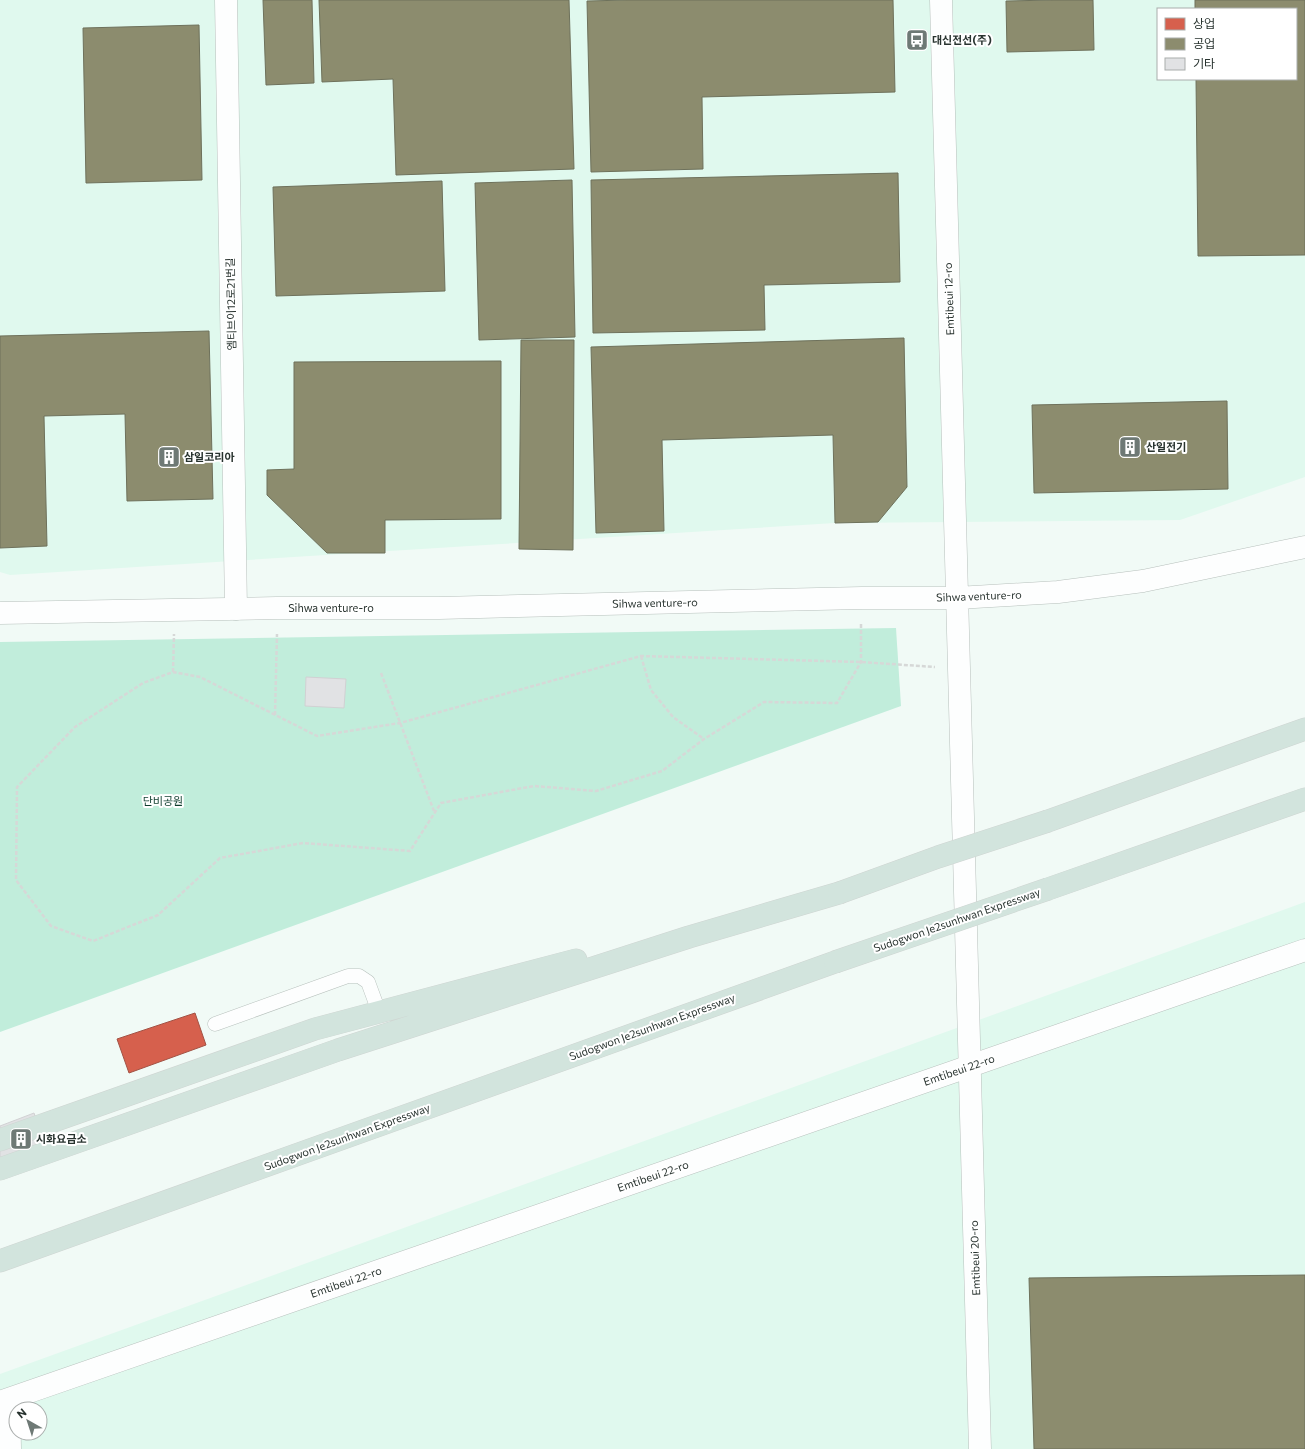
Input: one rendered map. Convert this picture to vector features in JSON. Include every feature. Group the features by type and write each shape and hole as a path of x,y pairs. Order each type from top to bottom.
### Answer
{"highway":[{"path":"0,1169 338,1050 689,937 839,893 938,857 1048,821 1305,729"},
{"name":"Sudogwon Je2sunhwan Expressway","path":"0,1261 835,962 1048,890 1305,799"},
{"path":"0,1140 315,1029 560,963 689,937"}],"street":[{"name":"엠티브이12로21번길","path":"226,0 236,609"},
{"name":"Emtibeui 12-ro","path":"941,0 959,669"},
{"name":"Sihwa venture-ro","path":"0,613 277,608 439,608 862,598 957,598 1058,592 1143,581 1305,547"},
{"name":"Emtibeui 20-ro","path":"959,669 980,1449"},
{"name":"Emtibeui 22-ro","path":"5,1400 1305,950"},
{"path":"5,1400 10,1449"}],"lane":[{"path":"215,1024 348,976 359,976 368,982 379,1012"}],"path":[{"path":"862,598 861,662 837,703 764,702 704,739 662,771 596,791 534,786 441,803 410,851 303,843 220,858 158,915 93,941 51,926 16,880 17,787 75,727 143,683 173,672 200,677 318,736 400,723 641,656 861,662 959,669"},
{"path":"275,715 277,608"},
{"path":"173,672 174,610"},
{"path":"641,656 651,690 673,717 704,739"},
{"path":"381,673 435,812"}],"shaded area":[{"path":"0,0 1305,0 1305,477 1180,520 835,523 10,575 0,572"},
{"path":"1305,902 1305,1449 0,1449 0,1374"}],"green space":[{"name":"단비공원","path":"896,628 901,706 0,1032 0,642"}],"building: 상업":[{"path":"195,1013 206,1045 129,1073 117,1039"}],"building: 공업":[{"path":"263,0 312,0 314,83 266,85"},
{"path":"319,0 569,0 574,169 396,175 393,79 322,82"},
{"path":"893,0 895,92 702,97 703,169 591,172 587,1"},
{"path":"1093,0 1094,50 1007,52 1006,1"},
{"path":"1195,0 1305,0 1305,255 1198,256 1196,80 1297,80 1297,8 1195,8"},
{"path":"199,25 202,180 86,183 83,28"},
{"path":"898,173 900,282 764,285 765,330 593,333 591,180"},
{"path":"572,180 575,337 479,340 475,183"},
{"path":"442,181 445,291 276,296 273,187"},
{"name":"삼일코리아","path":"209,331 213,499 127,501 125,414 44,416 47,546 0,548 0,336"},
{"path":"904,338 907,487 878,522 835,523 833,435 662,440 664,531 596,533 591,347"},
{"path":"521,340 574,340 573,550 519,549"},
{"path":"501,361 501,519 385,520 385,553 327,553 267,495 267,470 294,469 294,362"},
{"name":"산일전기","path":"1227,401 1228,489 1034,493 1032,405"},
{"path":"1305,1275 1305,1449 1034,1449 1029,1278"}],"building: 기타":[{"path":"306,677 346,679 344,708 305,706"},
{"name":"시화요금소","path":"34,1113 48,1152 0,1169 0,1126"}],"place":[{"name":"대신전선(주)","path":"917,40"},
{"name":"산일전기","path":"1130,447"},
{"name":"삼일코리아","path":"169,457"},
{"name":"시화요금소","path":"21,1139"}]}
